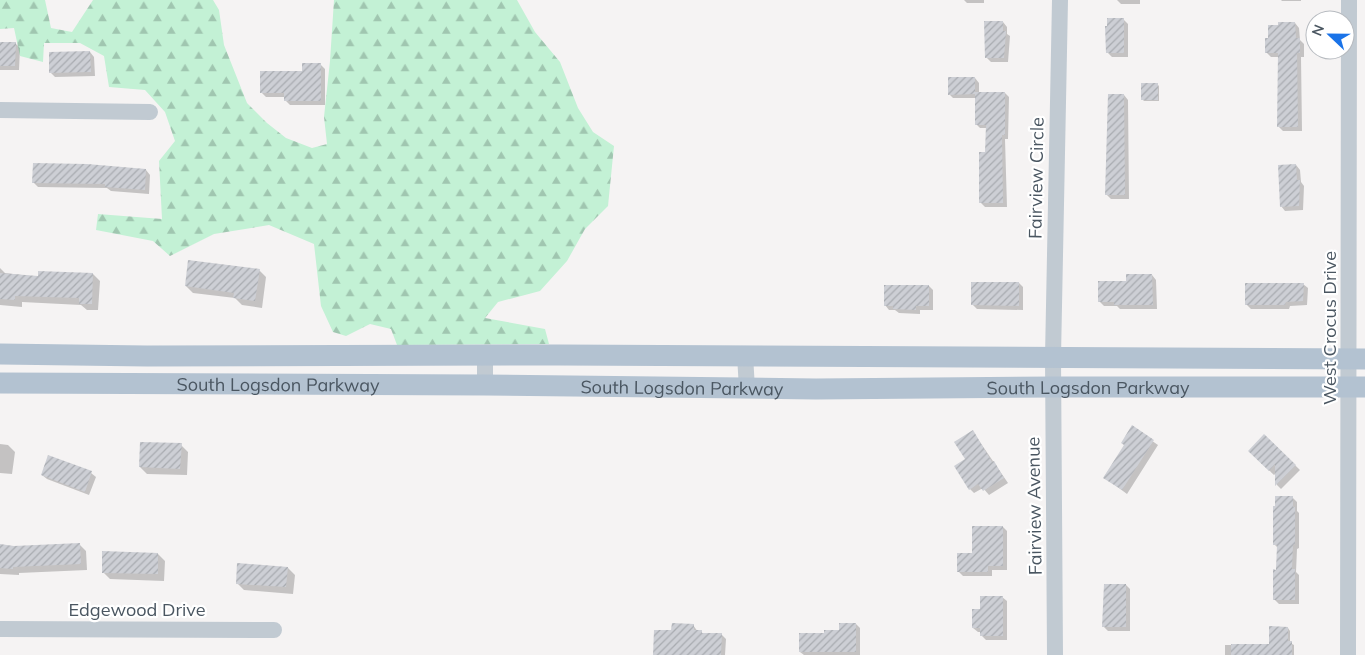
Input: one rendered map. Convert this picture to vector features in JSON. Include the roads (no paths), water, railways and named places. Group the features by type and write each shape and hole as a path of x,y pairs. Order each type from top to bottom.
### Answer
{"main road":[{"name":"South Logsdon Parkway","path":"0,354 146,356 745,355 1357,358"},
{"name":"South Logsdon Parkway","path":"0,383 484,385 747,389 1357,387"}],"street":[{"name":"Fairview Circle","path":"1053,358 1060,0"},
{"name":"West Crocus Drive","path":"1348,655 1357,387 1349,0"},
{"path":"0,110 150,112"},
{"path":"745,355 747,389"},
{"path":"484,385 485,356"},
{"name":"Fairview Avenue","path":"1053,358 1055,655"},
{"name":"Edgewood Drive","path":"0,629 274,630"}]}
